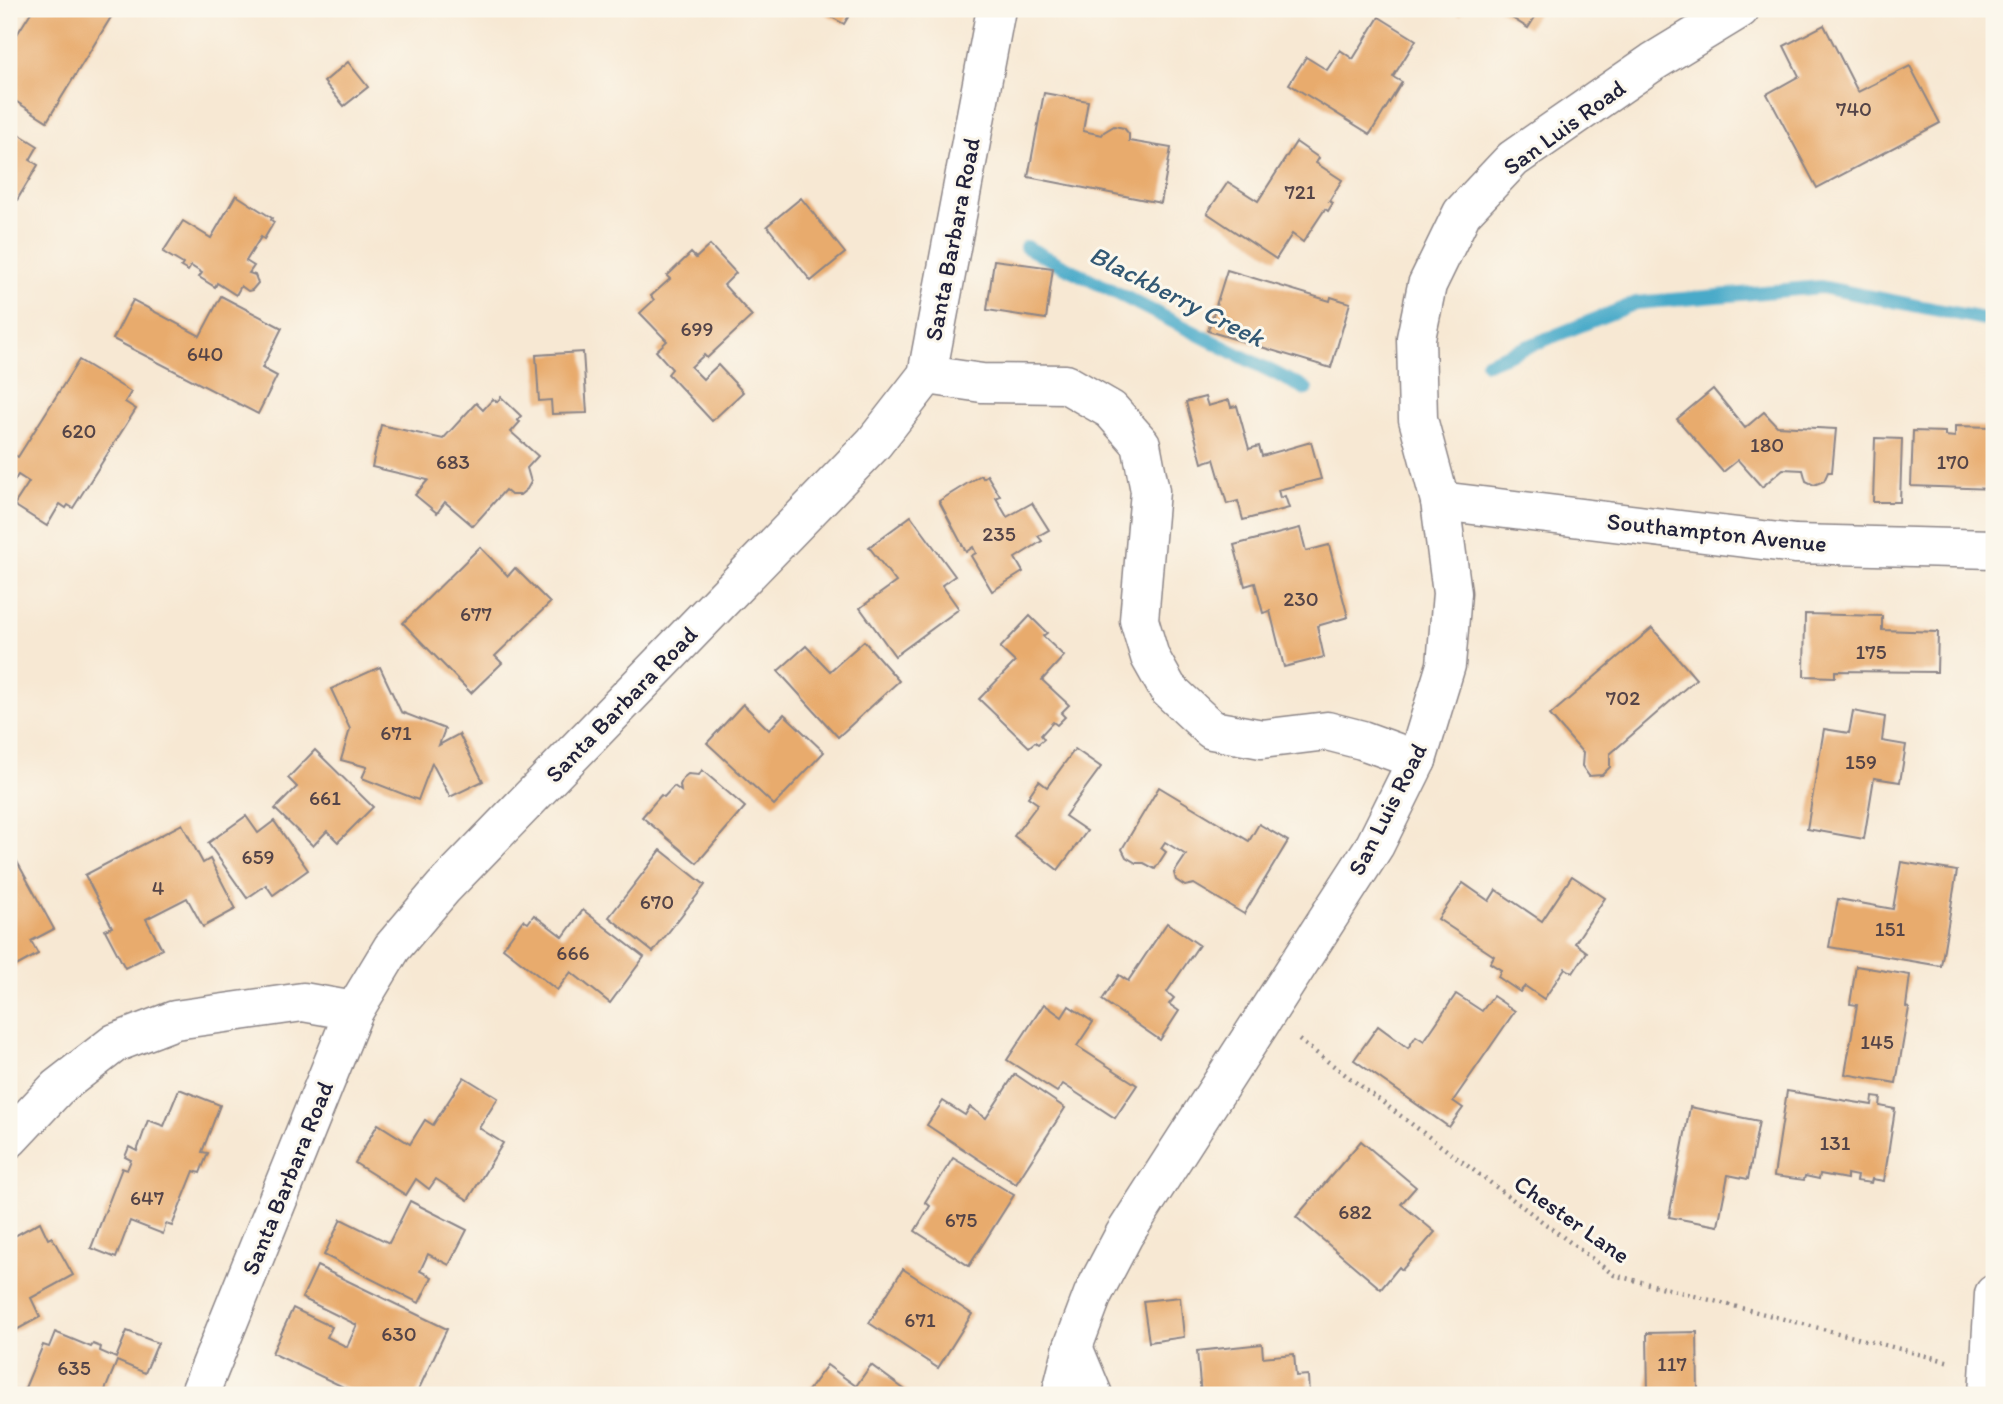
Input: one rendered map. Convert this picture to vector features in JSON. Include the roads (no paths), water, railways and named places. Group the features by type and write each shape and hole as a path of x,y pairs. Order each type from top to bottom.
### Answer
{"street":[{"name":"Santa Barbara Road","path":"199,1395 354,1011 392,948 443,888 874,443 927,375 996,9"},
{"name":"San Luis Road","path":"1061,1395 1073,1347 1093,1294 1124,1235 1375,845 1417,761 1447,665 1452,593 1440,501 1418,418 1416,338 1427,285 1462,212 1513,159 1728,12"},
{"path":"927,375 982,383 1066,384 1111,410 1141,444 1150,491 1139,620 1150,657 1168,689 1212,730 1262,739 1327,731 1362,740 1417,761"},
{"name":"Southampton Avenue","path":"1440,501 1795,544 1994,549"},
{"path":"9,1139 57,1088 115,1043 174,1020 303,1002 354,1011"},
{"path":"1988,1383 1994,1294"},
{"path":"1073,1347 1093,1395"}],"waterway":[{"name":"Blackberry Creek","path":"1026,247 1306,389"},
{"name":"Blackberry Creek","path":"1487,363 1636,303 1821,287 1994,321"}]}
